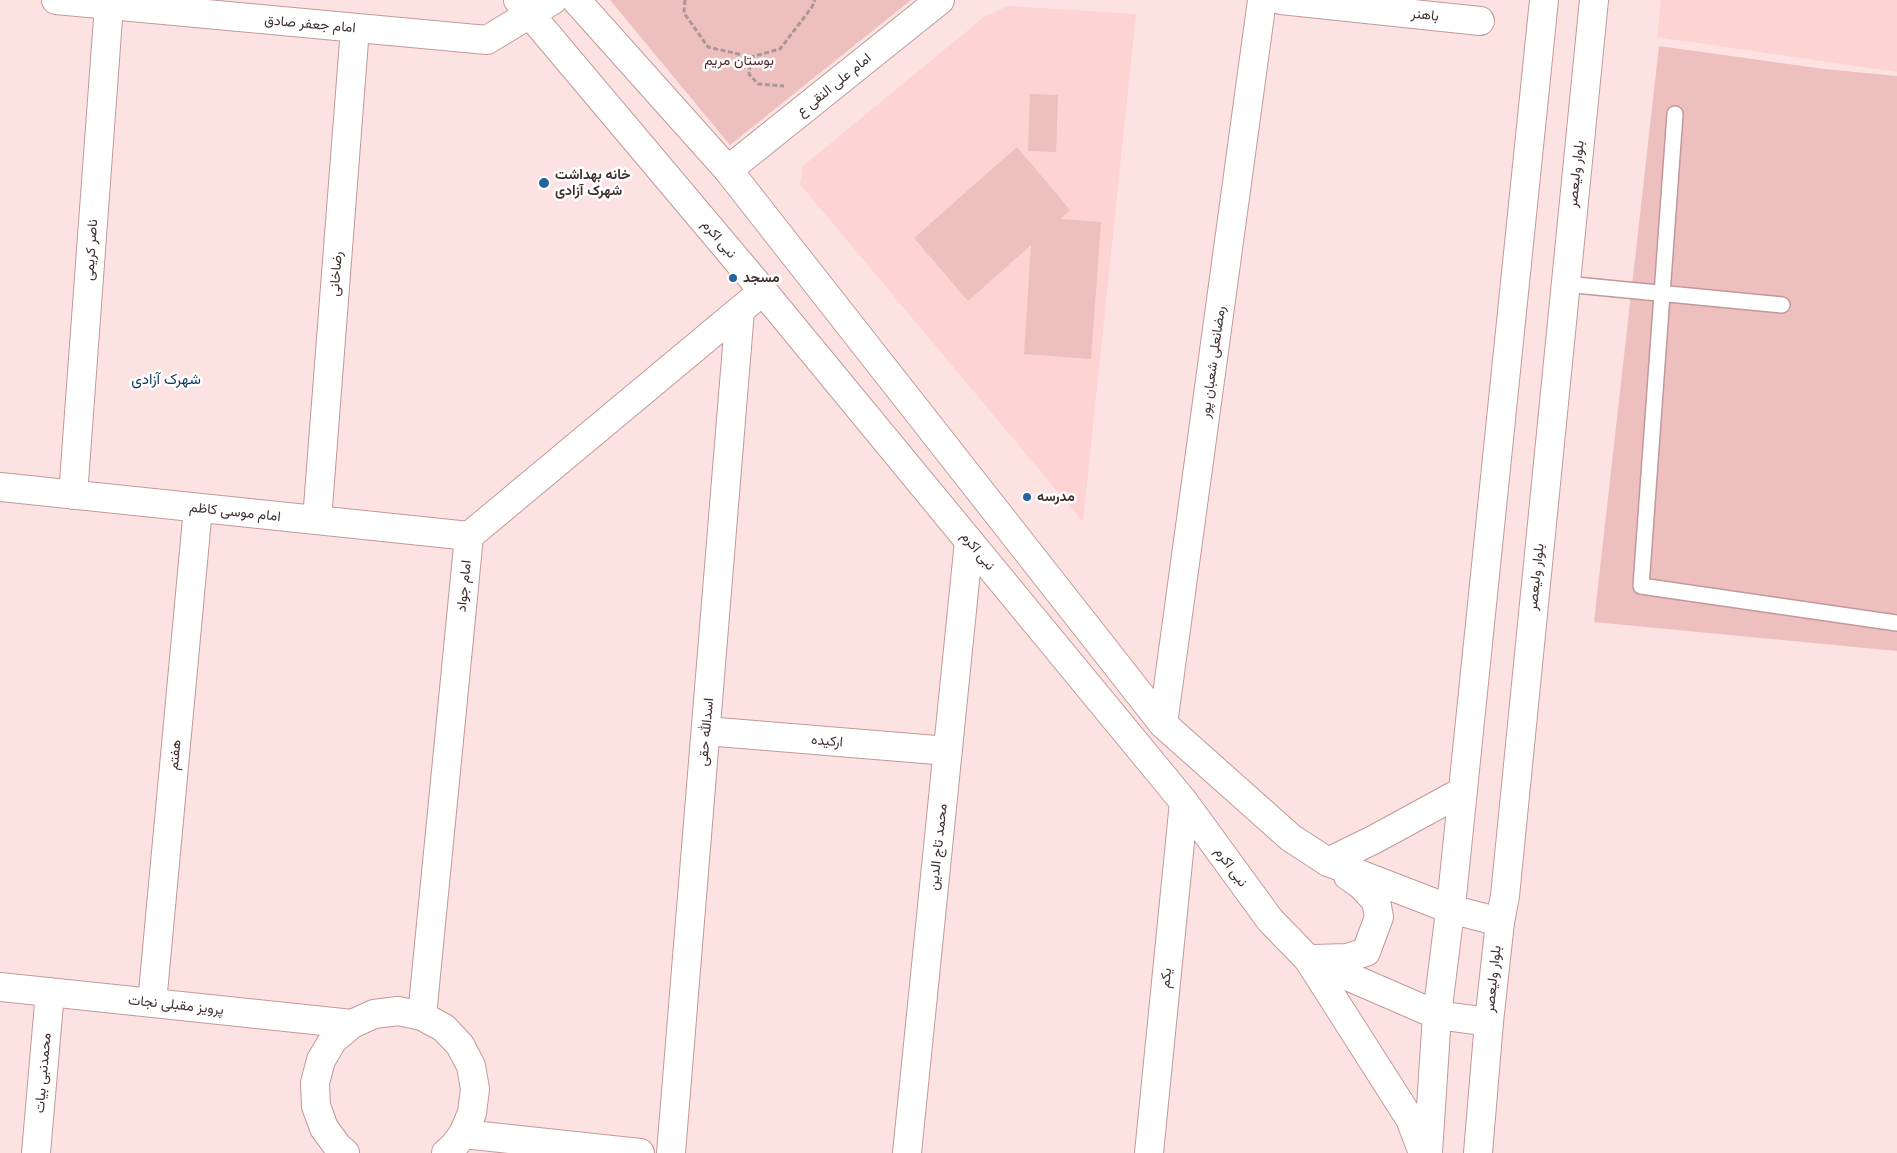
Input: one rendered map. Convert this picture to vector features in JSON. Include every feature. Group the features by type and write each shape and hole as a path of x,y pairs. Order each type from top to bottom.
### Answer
{"street":[{"name":"امام جعفر صادق","path":"56,0 109,5 207,7 354,28 487,40 523,7 554,0"},
{"path":"576,0 728,170 1163,724 1291,838 1366,890 1376,901 1379,917 1366,952 1347,958 1308,959"},
{"name":"امام علی النقی ع","path":"728,170 940,0"},
{"name":"رمضانعلی شعبان پور","path":"1163,724 1262,0"},
{"name":"باهنر","path":"1282,0 1332,3 1480,21"},
{"path":"1428,1153 1437,1015 1463,791 1544,0"},
{"name":"بلوار ولیعصر","path":"1478,1153 1488,1022 1505,896 1594,0"},
{"name":"ناصر کریمی","path":"73,495 109,5"},
{"name":"نبی اکرم","path":"523,7 763,291 1184,802 1270,920 1308,959 1437,1015 1488,1022"},
{"name":"رضاخانی","path":"317,520 354,28"},
{"path":"469,536 763,291"},
{"name":"اسدالله حقی","path":"671,1153 740,310"},
{"name":"امام موسی کاظم","path":"0,487 469,536"},
{"name":"هفتم","path":"152,1003 198,508"},
{"name":"امام جواد","path":"422,1016 469,536"},
{"name":"محمد تاج الدین","path":"908,1153 969,541"},
{"name":"ارکیده","path":"706,731 948,750"},
{"path":"1328,862 1375,840 1463,791"},
{"name":"یکم","path":"1149,1153 1184,802"},
{"path":"1328,862 1450,909 1500,922"},
{"path":"1308,959 1410,1119 1423,1153"},
{"name":"پرویز مقبلی نجات","path":"0,987 352,1024"},
{"name":"محمدنبی بیات","path":"36,1153 50,992"},
{"path":"339,1151 324,1128 316,1106 315,1083 321,1060 333,1040 352,1024 374,1014 398,1011 422,1016 444,1028 460,1045 470,1066 475,1089 472,1113 454,1144 640,1153"}],"lane":[{"path":"1675,114 1641,586 1897,622"},
{"path":"1565,284 1782,305"}],"path":[{"path":"685,0 684,12 708,47 751,57 780,50 815,0"},
{"path":"751,57 748,74 758,84 785,86"}],"shaded area":[{"path":"1661,0 1897,0 1897,72 1657,37"},
{"path":"1008,6 1136,14 1083,522 800,184 803,166 984,17"}],"green space":[{"name":"بوستان مریم","path":"610,0 911,0 730,145"},
{"path":"1659,46 1824,69 1897,76 1897,651 1594,622"},
{"path":"1030,94 1058,95 1056,152 1028,151"},
{"path":"1017,147 1070,210 1061,219 1101,222 1091,359 1024,354 1031,245 968,301 914,238"}],"place":[{"name":"خانه بهداشت شهرک آزادی","path":"544,183"},
{"name":"مسجد","path":"733,278"},
{"name":"مدرسه","path":"1027,497"}],"district":[{"name":"شهرک آزادی","path":"166,379"}]}
